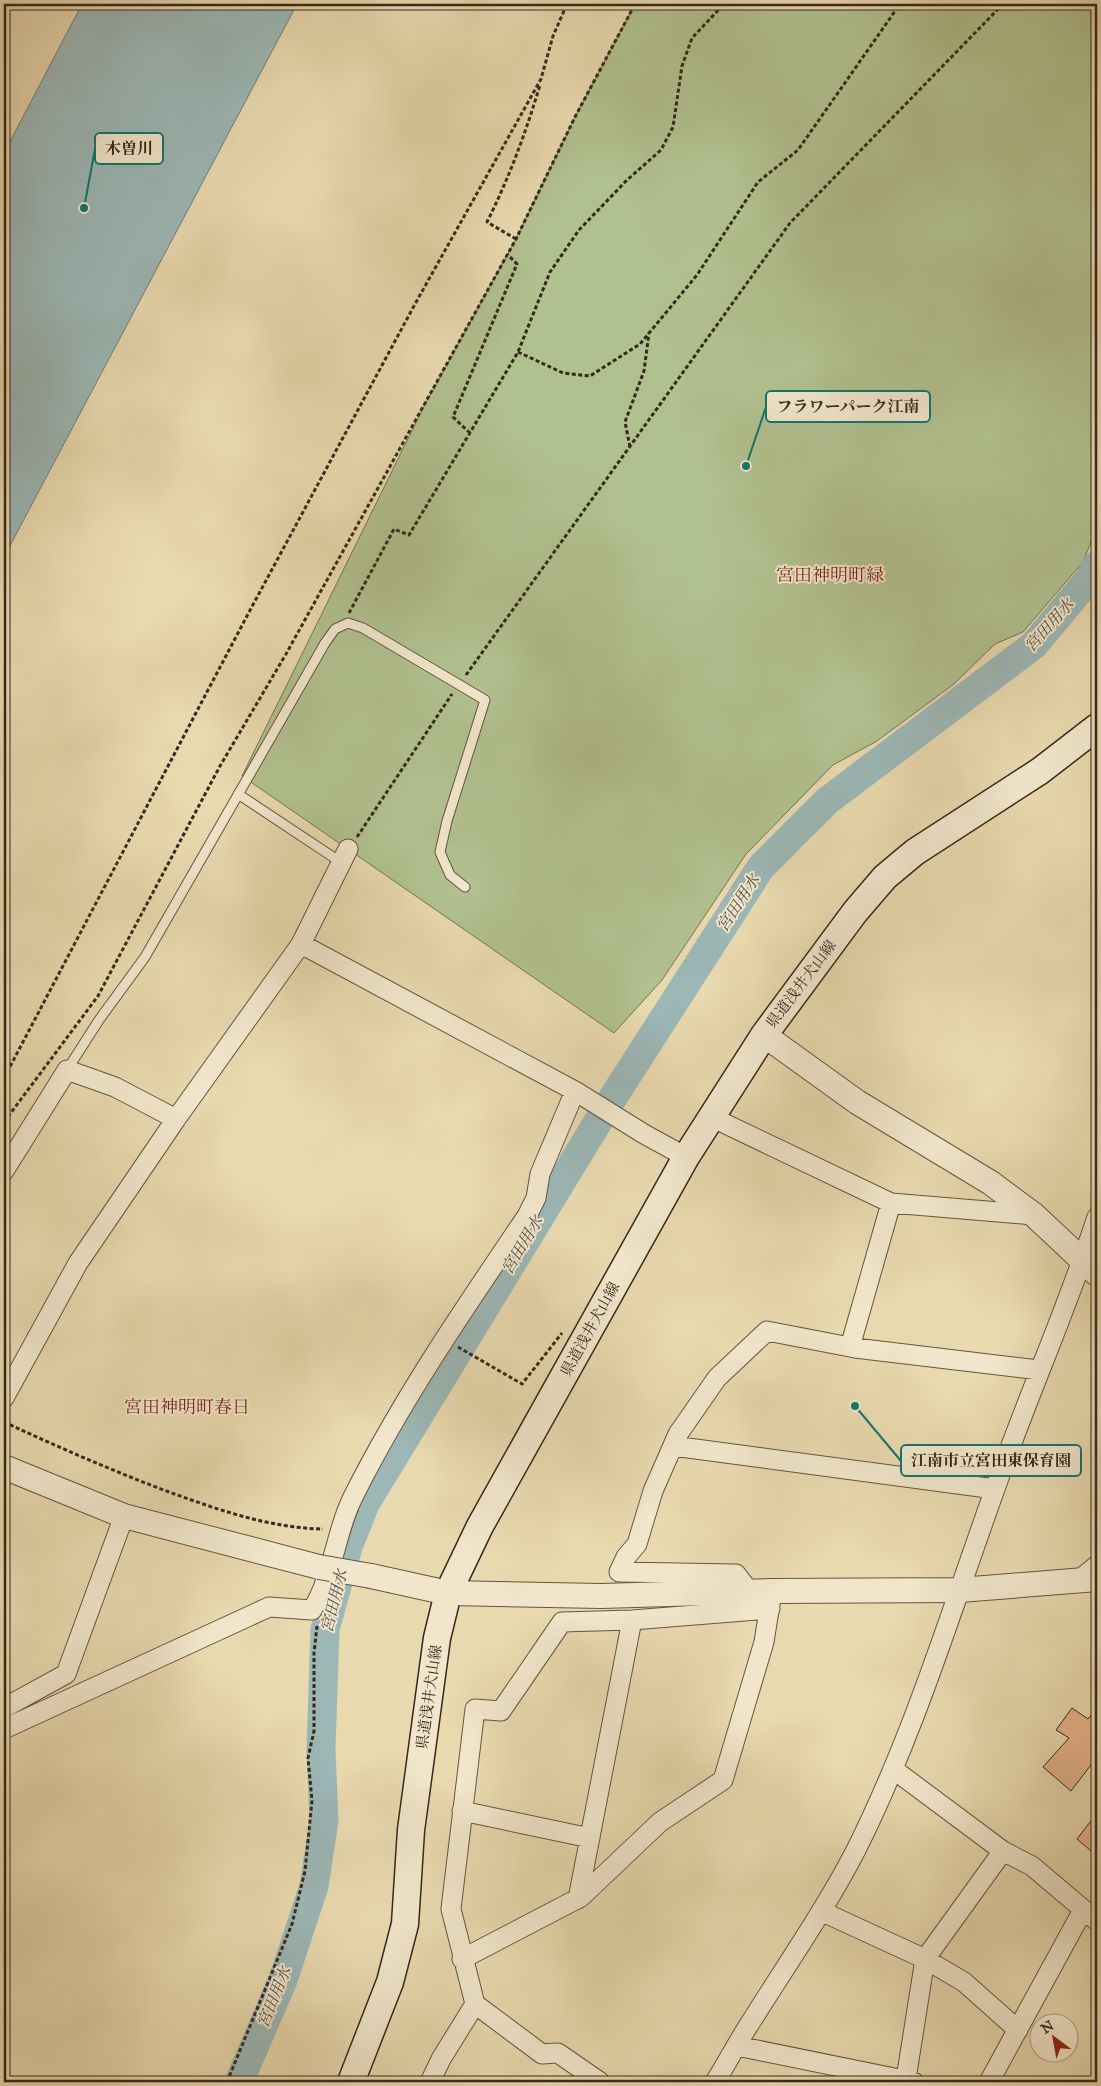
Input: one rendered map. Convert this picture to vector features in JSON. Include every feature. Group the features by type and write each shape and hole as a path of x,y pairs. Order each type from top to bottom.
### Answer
{"main road":[{"name":"県道浅井犬山線","path":"351,2082 390,1982 405,1924 411,1830 437,1638 448,1593 480,1526 686,1157 764,1035 854,912 885,877 915,852 1040,771 1097,727"}],"street":[{"path":"4,1398 78,1263 176,1119 301,944 345,856"},
{"path":"301,944 575,1091 644,1134 686,1157"},
{"path":"764,1035 857,1102 991,1183 1092,1262"},
{"path":"4,1171 67,1070 115,1087 176,1119"},
{"path":"4,1730 270,1607 312,1610 322,1593 339,1530 366,1471 444,1338 527,1216 536,1198 540,1174 575,1091"},
{"path":"711,1117 891,1203 1034,1215"},
{"path":"850,1347 891,1203"},
{"path":"715,2082 823,1912 856,1849 893,1770 1039,1370 1092,1262 1097,1217"},
{"path":"462,1959 578,1899 660,1822 723,1780 764,1642 764,1598 736,1574 619,1572 626,1557 637,1544 653,1491 678,1434 717,1378 767,1331 850,1347 1039,1370"},
{"path":"673,1446 995,1489"},
{"path":"4,1467 124,1516 319,1567 448,1593 764,1598 960,1590 1091,1575"},
{"path":"4,1708 66,1674 124,1516"},
{"path":"600,2082 558,2053 542,2054 475,2004 462,1959 451,1909 475,1709 501,1710 562,1622 632,1620 764,1598"},
{"path":"578,1899 632,1620"},
{"path":"893,1770 1004,1851 1032,1866 1090,1915 1018,2030 989,2082"},
{"path":"462,1812 590,1838"},
{"path":"737,2046 848,2076 910,2081 925,1959 1004,1851"},
{"path":"823,1912 925,1959 964,1982 1018,2030"},
{"path":"430,2082 441,2059 475,2004"}],"lane":[{"path":"67,1070 99,1020 145,957 325,643 335,629 348,623 363,628 485,700 440,852 450,875 465,887"},
{"path":"238,794 345,856"}],"path":[{"path":"516,239 487,222 500,196 530,119 554,36 567,4"},
{"path":"4,1122 98,996 220,766 286,654 516,239 575,118 635,4"},
{"path":"348,623 350,609 394,529 409,535 518,352 550,272 579,230 627,180 661,150 673,128 682,66 692,38 724,4"},
{"path":"518,352 564,374 590,376 640,344 697,275 758,182 798,150 900,4"},
{"path":"345,856 459,684 790,223 1003,4"},
{"path":"4,1078 248,614 424,288 541,79"},
{"path":"470,432 453,416 517,264 507,254"},
{"path":"630,447 625,422 644,370 649,333"},
{"path":"450,1342 474,1358 522,1384 564,1330"},
{"path":"4,1422 99,1466 218,1510 294,1529 339,1530"},
{"path":"227,2082 292,1924 305,1871 312,1801 308,1758 314,1730 314,1653 317,1625 312,1610"}],"green space":[{"path":"635,4 1097,4 1097,527 1083,562 1023,632 995,644 954,684 877,741 833,765 746,854 662,980 614,1033 242,776 424,406 516,239 575,117"}],"water":[{"path":"82,4 297,4 4,557 4,153"}],"building":[{"path":"1097,1707 1097,1757 1071,1791 1043,1767 1069,1738 1056,1730 1072,1708 1088,1719"},
{"path":"1097,1813 1097,1856 1077,1839"}],"waterway":[{"name":"宮田用水","path":"239,2082 283,1980 314,1886 324,1821 321,1749 325,1629 348,1547 365,1504 610,1102 761,867 827,801 1034,645 1089,579 1097,565"}],"place":[{"name":"木曽川","path":"84,208"},
{"name":"フラワーパーク江南","path":"746,466"},
{"name":"江南市立宮田東保育園","path":"855,1406"}],"district":[{"name":"宮田神明町緑","path":"830,575"},
{"name":"宮田神明町春日","path":"187,1407"}]}
